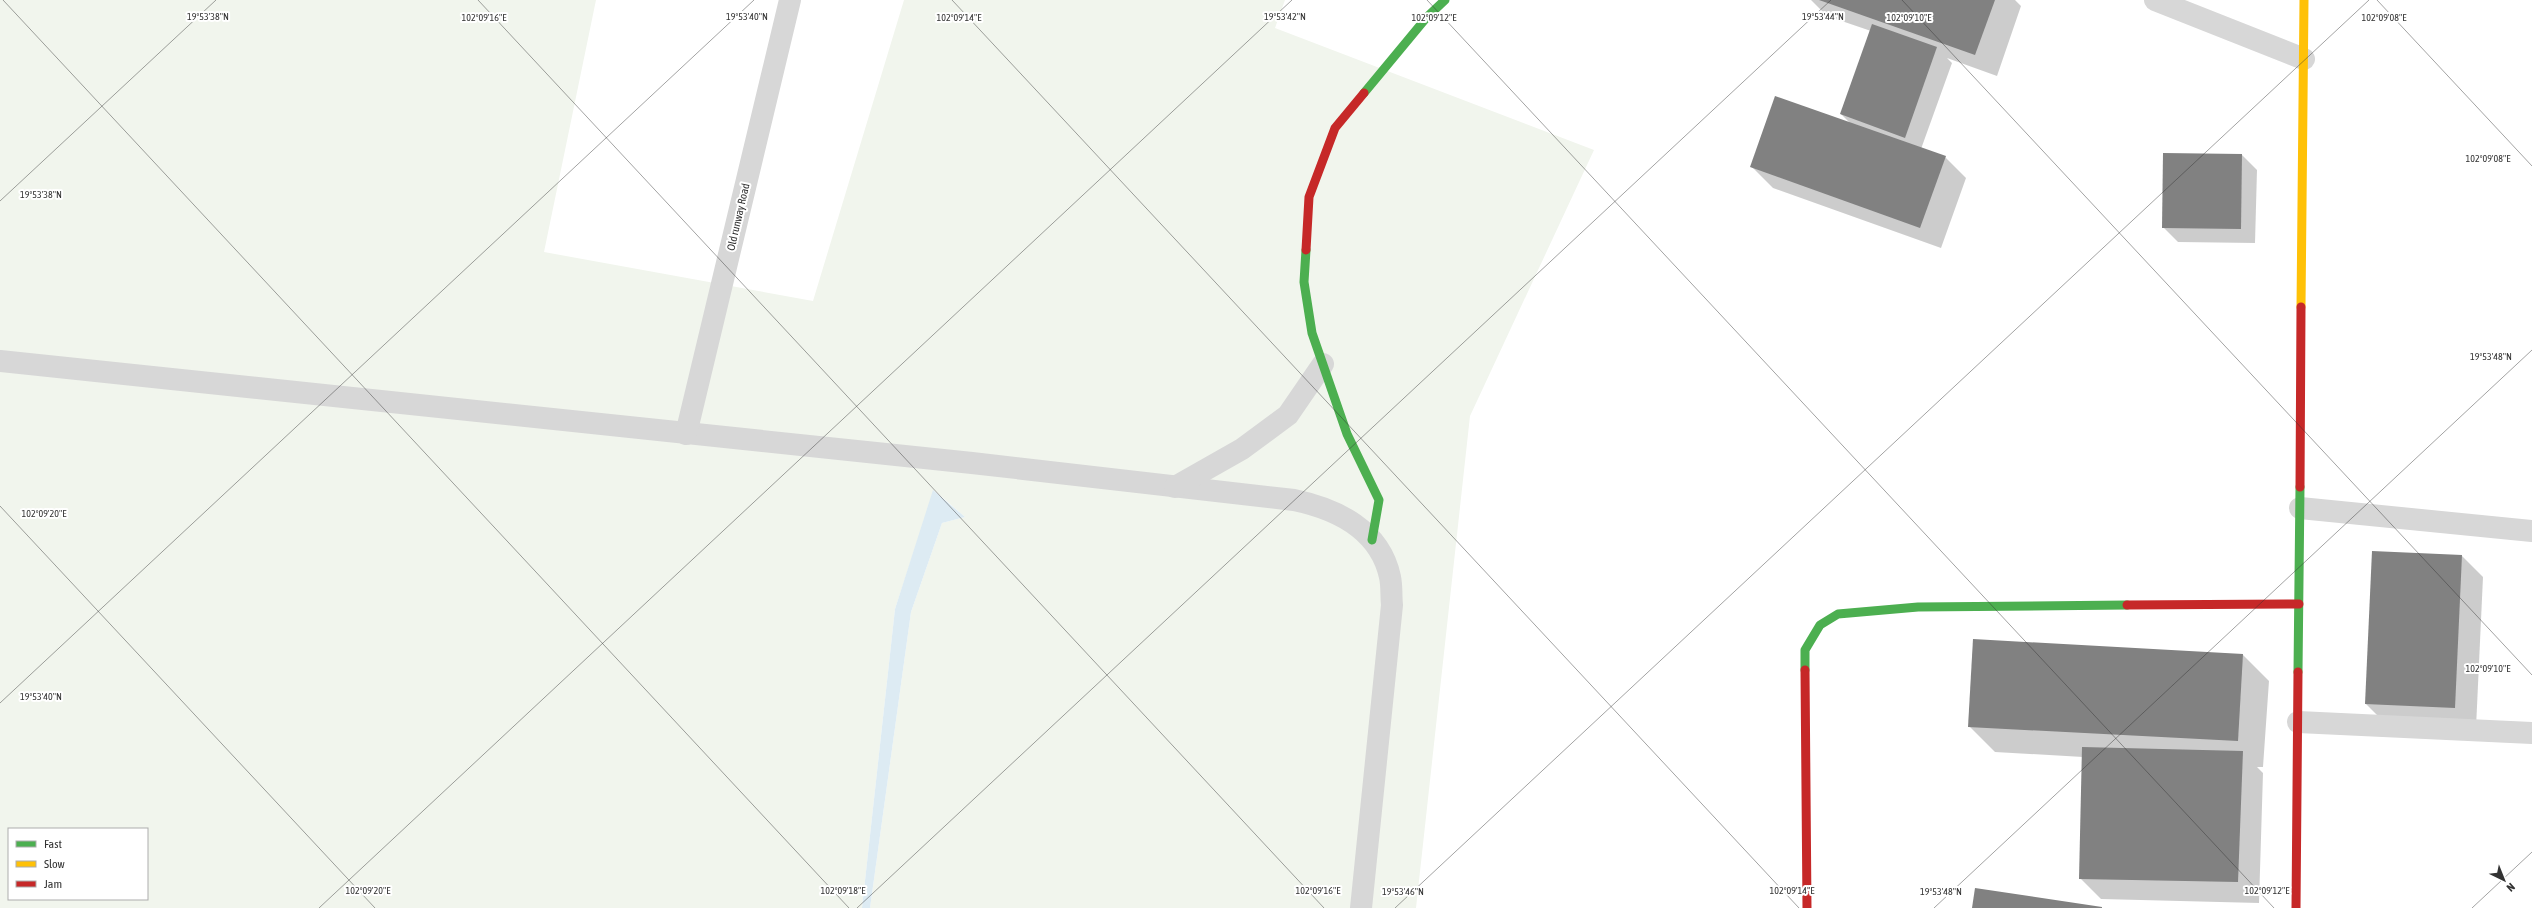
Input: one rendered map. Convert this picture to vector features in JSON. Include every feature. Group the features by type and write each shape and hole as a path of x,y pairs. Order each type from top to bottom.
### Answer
{"street":[{"name":"Old runway Road","path":"686,434 790,0"},
{"path":"1372,540 1379,500 1347,434 1312,333 1304,282 1309,197 1335,128 1427,16 1445,0"},
{"path":"2155,0 2304,59"},
{"path":"2296,908 2304,0"},
{"path":"0,361 1294,500 1318,505 1358,526 1372,540 1383,558 1390,578 1392,605 1361,908"},
{"path":"1175,487 1242,448 1288,415 1323,364"},
{"path":"2300,508 2532,531"},
{"path":"1807,908 1805,650 1820,625 1838,614 1918,608 2299,604"},
{"path":"2298,722 2532,733"}],"shaded area":[{"path":"0,0 596,0 544,252 813,301 904,0 1285,0 1275,28 1594,150 1470,416 1416,908 870,908 911,612 942,523 965,517 934,490 895,609 862,908 0,908"},
{"path":"933,490 965,517 942,523 911,612 870,908 862,908 895,609"}],"building":[{"path":"1819,0 1995,0 1975,55"},
{"path":"1872,24 1937,47 1905,138 1840,114"},
{"path":"1775,96 1946,156 1920,228 1750,167"},
{"path":"2163,153 2242,154 2241,229 2162,228"},
{"path":"2372,551 2462,555 2455,708 2365,704"},
{"path":"1973,639 2243,654 2238,741 1968,727"},
{"path":"2082,747 2243,751 2238,882 2079,879"},
{"path":"1975,888 2102,907 2102,908 1972,908"}],"traffic: fast":[{"path":"1364,93 1427,17 1445,0"},
{"path":"1306,250 1304,282 1312,333 1347,434 1379,500 1372,540"},
{"path":"2298,672 2300,487"},
{"path":"1805,670 1805,650 1820,625 1838,614 1918,607 2127,605"}],"traffic: slow":[{"path":"2301,307 2304,0"}],"traffic: jam":[{"path":"1306,250 1309,197 1335,128 1364,93"},
{"path":"2300,487 2301,307"},
{"path":"2127,605 2299,604"},
{"path":"1805,670 1807,908"},
{"path":"2296,908 2298,672"}]}
